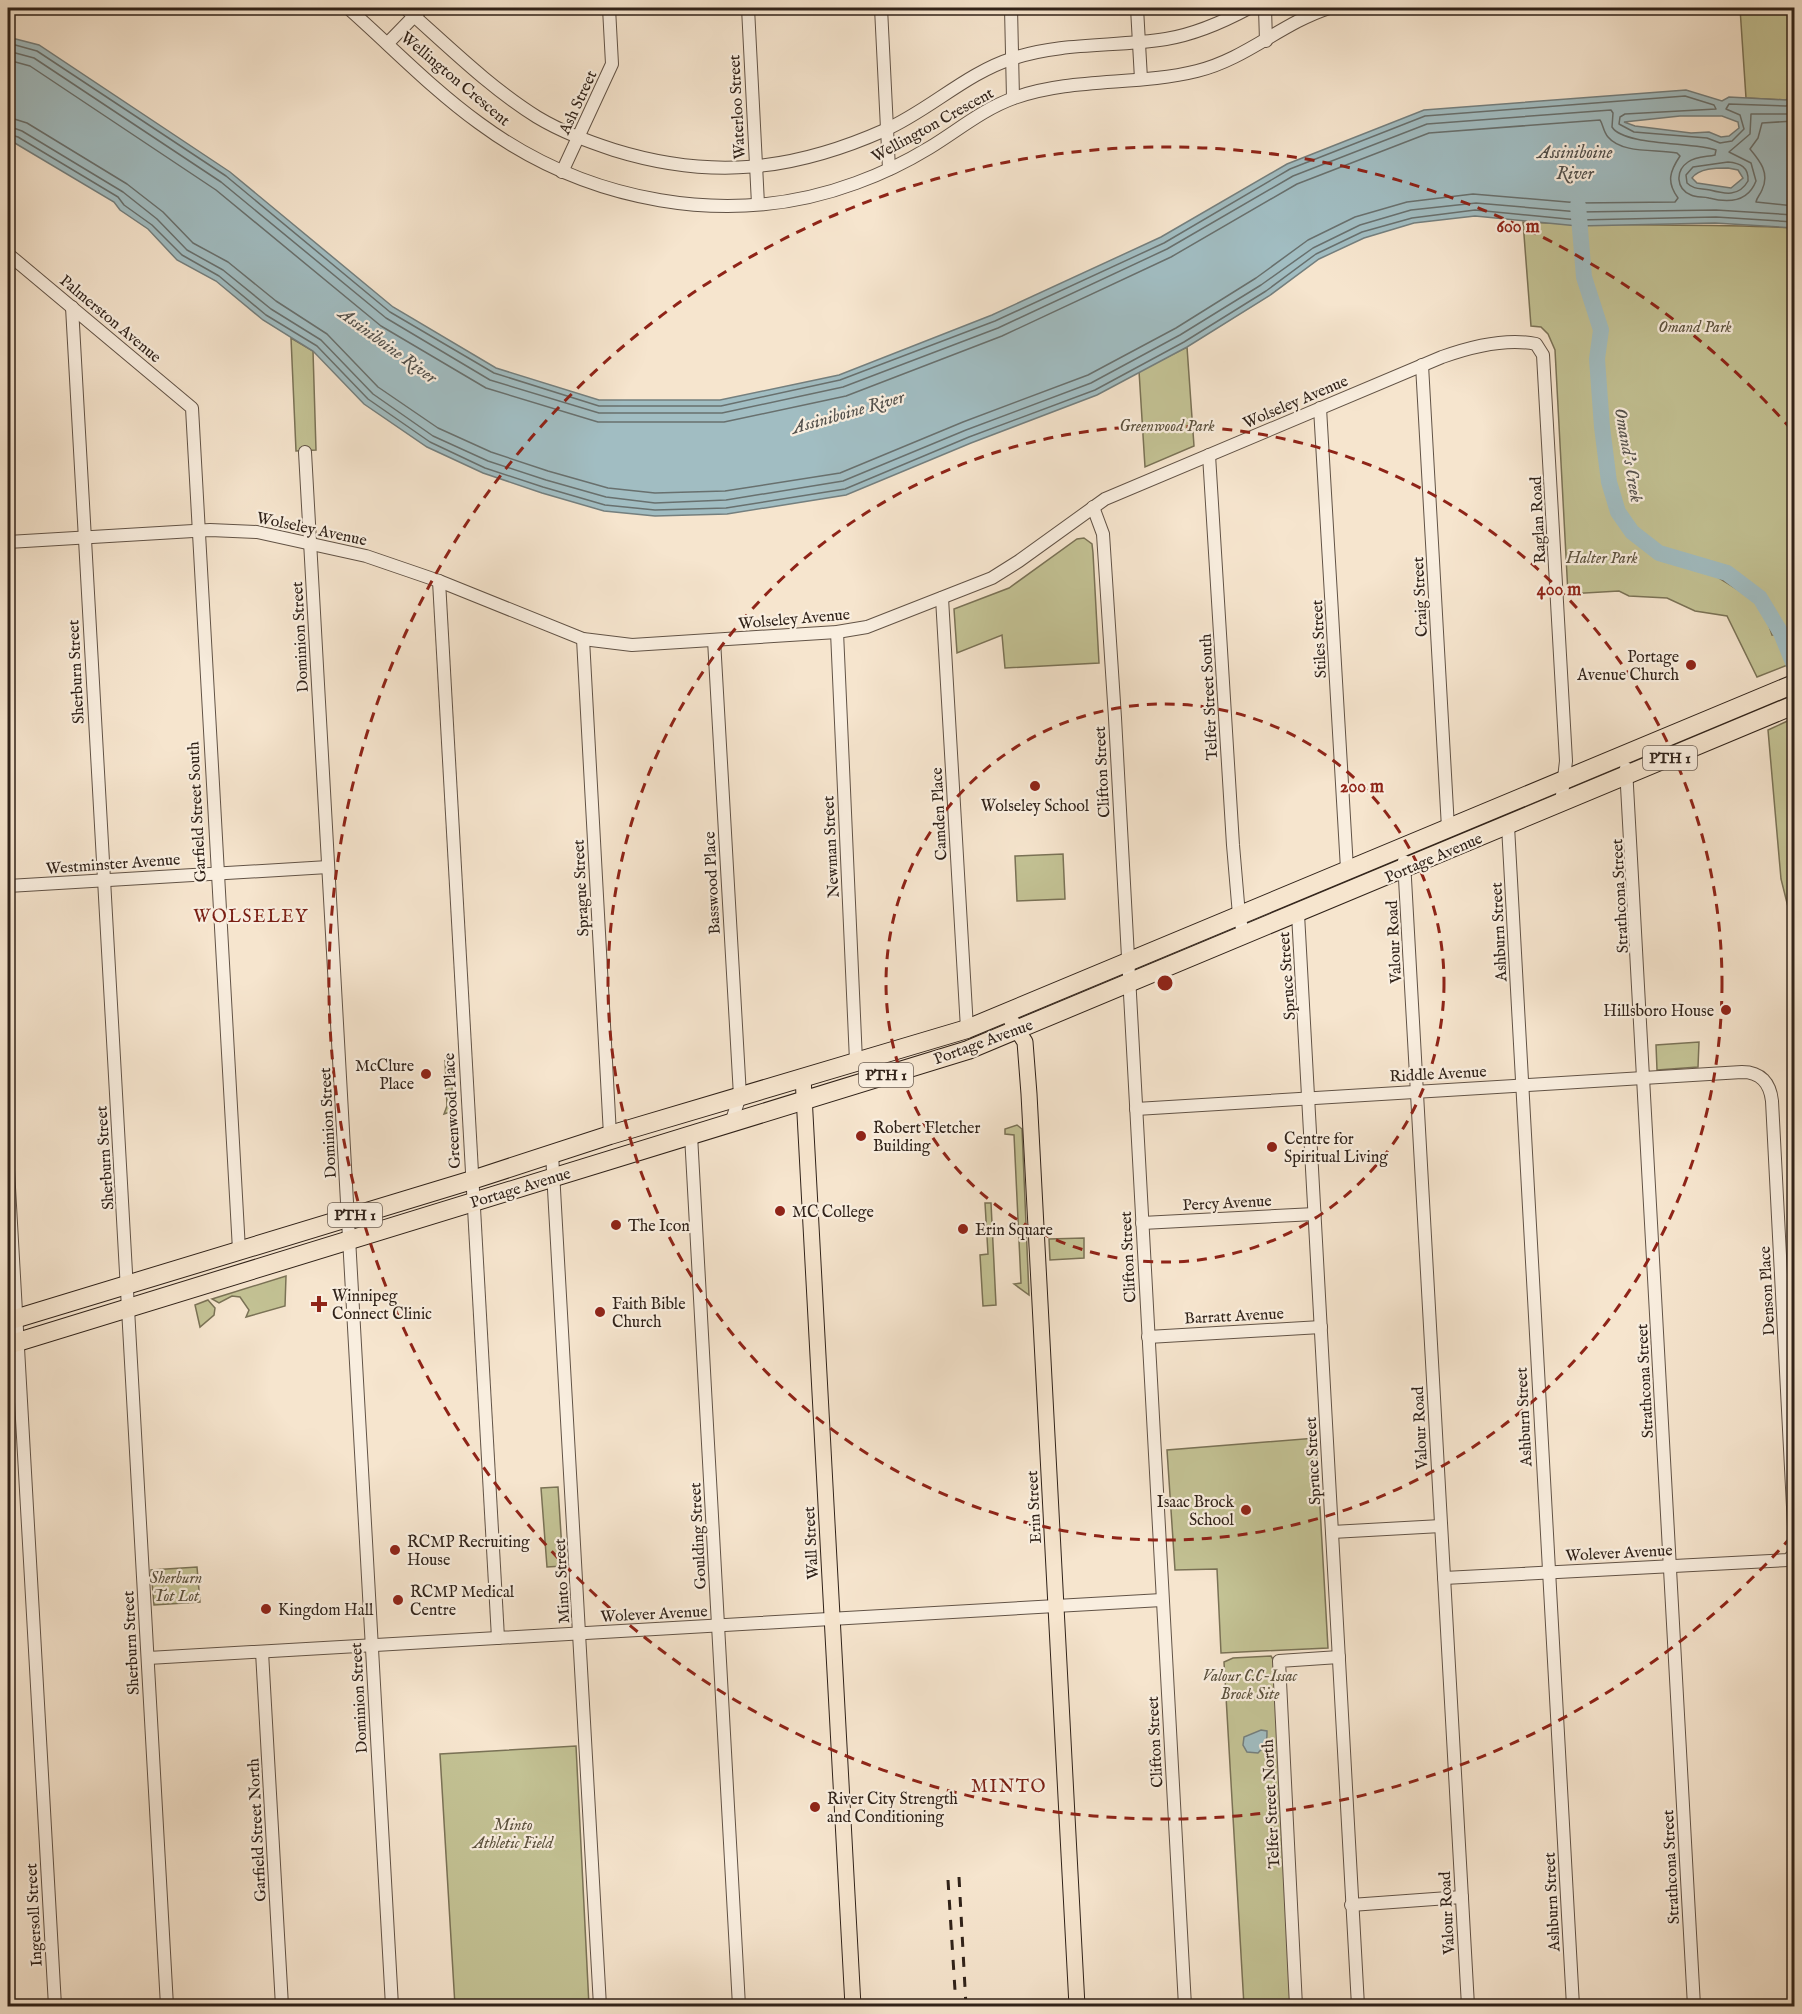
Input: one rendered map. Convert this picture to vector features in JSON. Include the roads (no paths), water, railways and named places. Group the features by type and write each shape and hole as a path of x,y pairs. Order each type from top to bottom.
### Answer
{"highway":[{"name":"Portage Avenue","path":"12,1320 472,1180 610,1135 967,1029 1794,684"},
{"name":"Portage Avenue","path":"13,1343 968,1050 1244,937 1786,708"}],"main road":[{"name":"Erin Street","path":"1004,1014 1018,1029 1025,1042 1029,1094 1077,2007"},
{"name":"Wall Street","path":"803,1077 853,2007"}],"street":[{"name":"Wellington Crescent","path":"348,8 477,122 523,153 562,172 640,199 723,207 758,204 824,193 889,169 1014,98 1059,87 1142,79 1200,70 1238,57 1304,18 1329,8"},
{"name":"Wellington Crescent","path":"405,8 419,12 498,90 538,117 579,138 646,159 700,168 756,168 821,155 887,129 974,75 1013,58 1070,47 1139,42 1189,34 1249,8"},
{"name":"Ash Street","path":"562,172 612,64 609,8"},
{"name":"Waterloo Street","path":"748,8 758,204"},
{"path":"881,8 889,169"},
{"path":"1011,8 1014,98"},
{"path":"1137,8 1142,79"},
{"path":"1265,8 1266,41"},
{"path":"388,43 419,12"},
{"name":"Palmerston Avenue","path":"8,254 192,408"},
{"name":"Sherburn Street","path":"72,307 167,2007"},
{"name":"Wolseley Avenue","path":"8,543 198,531 257,532 366,556 439,581 583,639 632,645 837,632 867,627 1001,573 1105,499 1422,365 1475,347 1522,342 1536,344"},
{"name":"Raglan Road","path":"1536,344 1543,355 1551,474 1566,761 1562,804"},
{"name":"Craig Street","path":"1422,365 1448,828"},
{"name":"Garfield Street South","path":"192,408 216,872 239,1250"},
{"name":"Stiles Street","path":"1320,408 1347,869"},
{"name":"Dominion Street","path":"305,452 392,2007"},
{"name":"Telfer Street South","path":"1209,455 1239,915 1244,937"},
{"name":"Clifton Street","path":"1093,507 1103,534 1185,2007"},
{"name":"Greenwood Place","path":"439,581 498,1638"},
{"name":"Camden Place","path":"942,598 967,1029"},
{"name":"Newman Street","path":"837,632 856,1061"},
{"name":"Sprague Street","path":"583,639 610,1135"},
{"name":"Basswood Place","path":"714,640 740,1096 731,1123"},
{"name":"Strathcona Street","path":"1625,754 1645,1077 1694,2007"},
{"name":"Ashburn Street","path":"1508,826 1573,2007"},
{"name":"Valour Road","path":"1401,847 1405,868 1468,2007"},
{"name":"Westminster Avenue","path":"8,886 328,867"},
{"name":"Spruce Street","path":"1298,914 1310,1099 1358,2007"},
{"name":"Riddle Avenue","path":"1136,1109 1742,1072"},
{"name":"Denson Place","path":"1742,1072 1753,1073 1763,1079 1771,1089 1773,1101 1794,1526"},
{"name":"Goulding Street","path":"691,1135 739,2007"},
{"name":"Minto Street","path":"552,1154 581,1633 600,2007"},
{"name":"Ingersoll Street","path":"8,1170 13,1343 55,2007"},
{"name":"Percy Avenue","path":"1142,1223 1315,1214"},
{"name":"Barratt Avenue","path":"1148,1337 1321,1327"},
{"path":"1332,1532 1441,1526"},
{"name":"Wolever Avenue","path":"1444,1578 1788,1560 1794,1554"},
{"name":"Wolever Avenue","path":"147,1658 1162,1600"},
{"name":"Garfield Street North","path":"262,1652 282,2007"},
{"name":"Telfer Street North","path":"1296,2007 1279,1661 1339,1658"},
{"path":"1351,1905 1462,1897"}],"water":[{"name":"Assiniboine River","path":"8,37 39,45 230,172 393,307 496,368 599,400 720,400 839,375 992,315 1161,237 1287,164 1424,110 1686,90 1722,101 1729,97 1786,100 1794,96 1794,228 1715,223 1578,226 1475,216 1414,223 1364,238 1319,259 1269,296 1187,347 1097,395 971,443 846,495 727,514 655,516 604,511 542,493 483,473 427,447 364,404 313,351 263,320 216,281 177,260 148,229 120,210 114,202 8,139","holes":["1680,116 1722,116 1738,122 1739,128 1729,136 1721,137 1709,132 1691,133 1635,126 1624,122","1728,168 1738,170 1743,178 1731,188 1697,183 1692,178 1703,170"]},
{"path":"1261,1730 1267,1731 1262,1749 1258,1753 1247,1752 1243,1745 1244,1737"}],"waterway":[{"name":"Omand's Creek","path":"1578,205 1584,277 1601,330 1597,359 1602,427 1609,482 1618,512 1632,532 1659,553 1727,573 1760,598 1781,633 1794,665"}],"railway":[{"path":"959,1877 966,2006"},
{"path":"948,1880 956,2006"}],"place":[{"name":"Portage Avenue Church","path":"1691,665"},
{"name":"Wolseley School","path":"1035,786"},
{"name":"Hillsboro House","path":"1726,1010"},
{"name":"McClure Place","path":"426,1074"},
{"name":"Robert Fletcher Building","path":"861,1136"},
{"name":"Centre for Spiritual Living","path":"1272,1147"},
{"name":"MC College","path":"780,1211"},
{"name":"The Icon","path":"616,1225"},
{"name":"Erin Square","path":"963,1229"},
{"name":"Winnipeg Connect Clinic","path":"319,1304"},
{"name":"Faith Bible Church","path":"600,1312"},
{"name":"Isaac Brock School","path":"1246,1510"},
{"name":"RCMP Recruiting House","path":"395,1550"},
{"name":"RCMP Medical Centre","path":"398,1600"},
{"name":"Kingdom Hall","path":"266,1609"},
{"name":"River City Strength and Conditioning","path":"815,1807"}],"district":[{"name":"WOLSELEY","path":"251,916"},
{"name":"MINTO","path":"1009,1786"}],"park label":[{"name":"Omand Park","path":"1695,326"},
{"name":"Greenwood Park","path":"1167,425"},
{"name":"Halter Park","path":"1602,557"},
{"name":"Sherburn Tot Lot","path":"176,1586"},
{"name":"Valour C.C-Issac Brock Site","path":"1250,1684"},
{"name":"Minto Athletic Field","path":"513,1833"}]}
